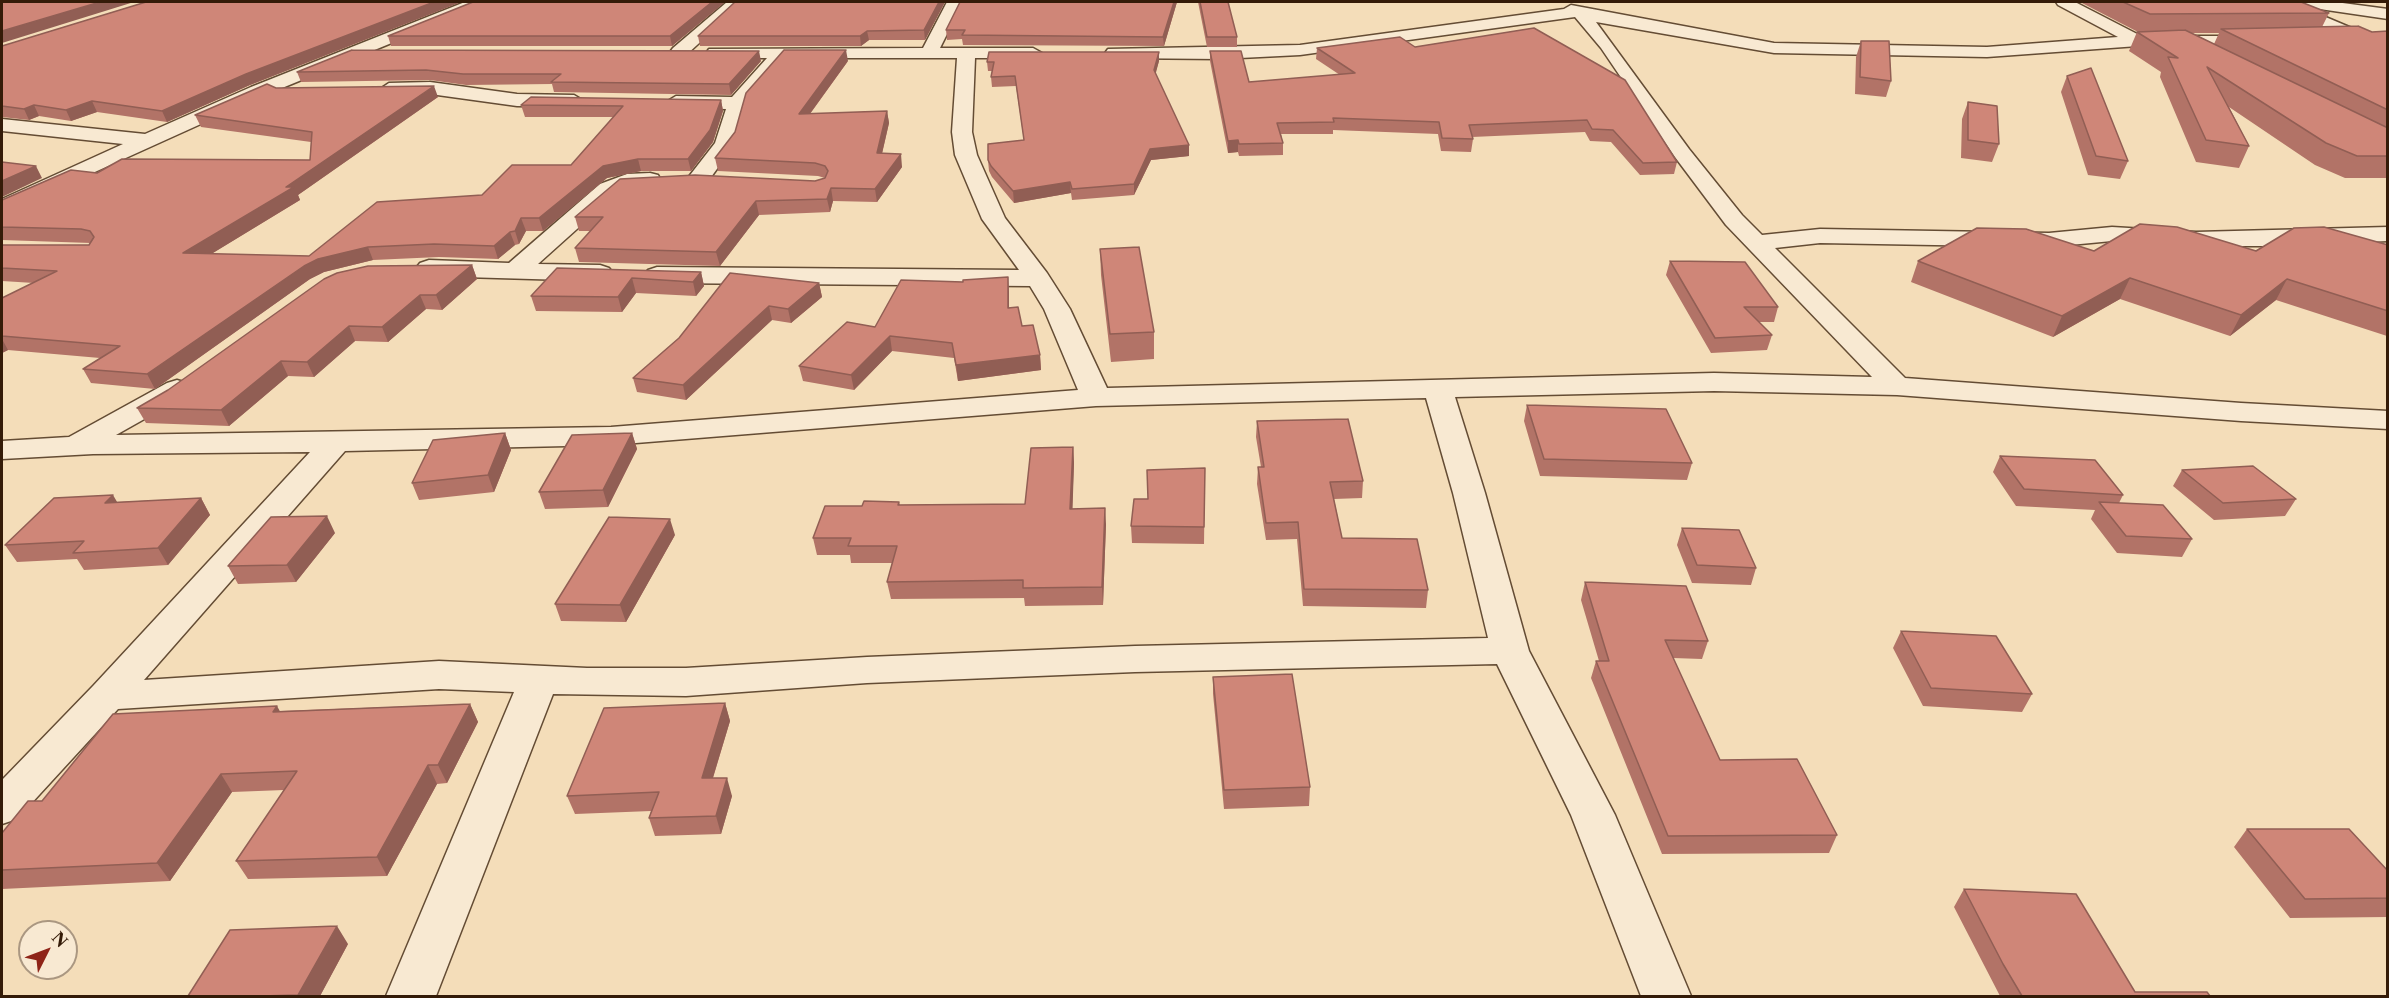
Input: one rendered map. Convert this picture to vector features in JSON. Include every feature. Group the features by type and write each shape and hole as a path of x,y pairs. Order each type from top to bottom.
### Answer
{"street":[{"path":"2,207 258,91 478,2"},
{"path":"680,52 736,2"},
{"path":"929,53 955,2"},
{"path":"2064,2 2138,41"},
{"path":"2278,2 2348,33 2350,37 2306,39"},
{"path":"2306,2 2388,14"},
{"path":"1573,9 1606,45 1682,153 1754,243 1898,386"},
{"path":"1096,52 1160,55 1300,50 1573,9 1774,48 1987,52 2138,41 2283,40"},
{"path":"2179,40 2219,61"},
{"path":"356,53 404,52"},
{"path":"656,52 1049,53"},
{"path":"966,53 962,132 966,155 994,219 1038,278 1057,309 1096,397"},
{"path":"698,179 724,144 737,103 780,54"},
{"path":"373,89 430,88 517,100 598,101"},
{"path":"258,91 316,90"},
{"path":"656,102 737,103"},
{"path":"2,125 151,141"},
{"path":"516,270 615,184 641,180 722,181"},
{"path":"1754,243 1820,236 1954,240 1987,237 2049,240 2112,234 2196,239 2274,239 2388,234"},
{"path":"408,268 625,274 1038,278"},
{"path":"73,446 165,398 194,377"},
{"path":"2,450 73,446 612,436 1096,397 1714,382 1898,386 2241,412 2388,420"},
{"path":"1438,389 1469,493 1509,651 1593,815 1666,996"},
{"path":"2,807 336,442"},
{"path":"106,696 439,675 539,680 687,682 867,670 1135,659 1509,651"},
{"path":"411,996 539,680"}],"building":[{"path":"2,2 100,2 2,31"},
{"path":"146,2 434,2 246,74 162,111 92,101 66,110 34,105 24,109 2,106 2,46"},
{"path":"473,2 712,2 670,36 388,36"},
{"path":"735,2 939,2 924,30 867,31 860,36 698,36"},
{"path":"960,2 1174,2 1163,37 962,35 965,30 946,30"},
{"path":"1200,2 1228,2 1237,37 1207,37"},
{"path":"2123,2 2301,2 2329,13 2150,14"},
{"path":"2358,26 2372,32 2388,31 2388,110 2221,29"},
{"path":"1534,28 1625,80 1677,162 1643,163 1613,130 1592,129 1587,120 1469,125 1473,139 1442,138 1439,122 1333,118 1334,122 1277,123 1283,143 1239,144 1238,140 1228,141 1210,51 1241,51 1249,82 1355,73 1317,48 1400,37 1415,47"},
{"path":"2185,30 2388,128 2388,156 2357,156 2326,143 2207,67 2249,146 2206,140 2168,57 2178,58 2137,32"},
{"path":"1861,41 1889,41 1891,81 1860,77"},
{"path":"352,50 759,51 729,84 551,82 561,74 463,74 426,70 297,72"},
{"path":"784,50 846,50 799,114 887,111 877,153 901,154 875,189 831,188 827,199 756,201 716,252 575,248 603,217 575,217 620,179 695,175 815,181 825,178 828,171 825,166 815,163 715,158 735,132 746,93"},
{"path":"989,52 1159,52 1154,70 1189,145 1150,149 1134,184 1072,189 1070,182 1013,191 991,166 988,160 988,144 1024,140 1015,76 991,77 994,62 987,62"},
{"path":"2091,68 2128,161 2096,156 2067,76"},
{"path":"267,84 276,88 434,86 286,187 294,187 183,253 309,256 377,202 482,195 512,165 571,165 623,106 521,105 531,97 721,100 710,130 688,159 638,159 603,166 539,218 521,218 515,231 510,232 494,246 434,244 368,247 318,259 304,266 147,374 83,369 120,346 2,336 2,298 57,271 2,268 2,245 89,245 94,237 90,231 81,229 2,227 2,200 71,170 97,173 122,159 310,160 312,132 195,115"},
{"path":"1968,102 1997,106 1999,144 1968,140"},
{"path":"2,162 36,166 2,181"},
{"path":"2140,224 2177,227 2256,251 2294,228 2324,227 2388,245 2388,311 2287,279 2241,315 2130,278 2062,316 1918,261 1977,228 2026,229 2094,251"},
{"path":"1139,247 1154,332 1110,334 1100,249"},
{"path":"1670,261 1745,262 1778,307 1744,307 1772,335 1715,338"},
{"path":"472,265 436,295 420,295 382,327 349,326 307,362 281,361 221,410 137,408 168,390 324,279 337,273 368,266"},
{"path":"557,268 701,272 693,282 632,278 618,297 531,296"},
{"path":"730,273 819,283 788,309 769,306 683,385 633,378 679,338"},
{"path":"1008,277 1008,308 1018,307 1022,326 1033,325 1040,355 956,365 952,343 890,336 851,375 799,366 847,322 875,327 901,280 963,282 963,280"},
{"path":"1527,405 1666,409 1692,463 1544,459"},
{"path":"1348,419 1363,481 1330,482 1342,538 1417,539 1428,590 1304,589 1298,522 1266,523 1258,467 1264,467 1257,421"},
{"path":"505,433 488,475 412,483 433,440"},
{"path":"632,433 603,490 539,492 572,435"},
{"path":"1073,447 1070,509 1105,508 1102,587 1023,588 1023,580 887,582 897,546 848,546 851,538 813,538 825,506 862,506 864,501 899,502 898,505 1025,504 1031,448"},
{"path":"2000,456 2095,460 2123,495 2024,489"},
{"path":"2253,466 2296,499 2223,503 2182,470"},
{"path":"1205,468 1204,527 1131,526 1134,499 1148,499 1147,470"},
{"path":"113,495 105,503 201,498 158,548 73,553 84,541 5,545 54,498"},
{"path":"2099,502 2163,505 2192,539 2126,536"},
{"path":"327,516 287,565 228,566 271,517"},
{"path":"609,517 670,519 620,605 555,604"},
{"path":"1682,528 1739,530 1756,568 1697,565"},
{"path":"1585,582 1686,586 1708,641 1665,640 1720,760 1797,759 1837,835 1668,836 1596,661 1609,661"},
{"path":"1901,631 1996,636 2032,694 1931,688"},
{"path":"1292,674 1310,787 1224,790 1213,677"},
{"path":"725,703 702,778 727,778 716,816 649,818 659,792 567,796 604,708"},
{"path":"470,704 438,765 428,765 377,857 236,861 297,771 221,774 157,863 2,870 2,833 28,801 42,801 113,714 277,706 273,712"},
{"path":"2247,829 2349,829 2388,871 2388,898 2305,899"},
{"path":"1964,889 2076,894 2135,992 2207,992 2210,996 2022,996"},
{"path":"337,926 298,995 188,996 230,930"}]}
